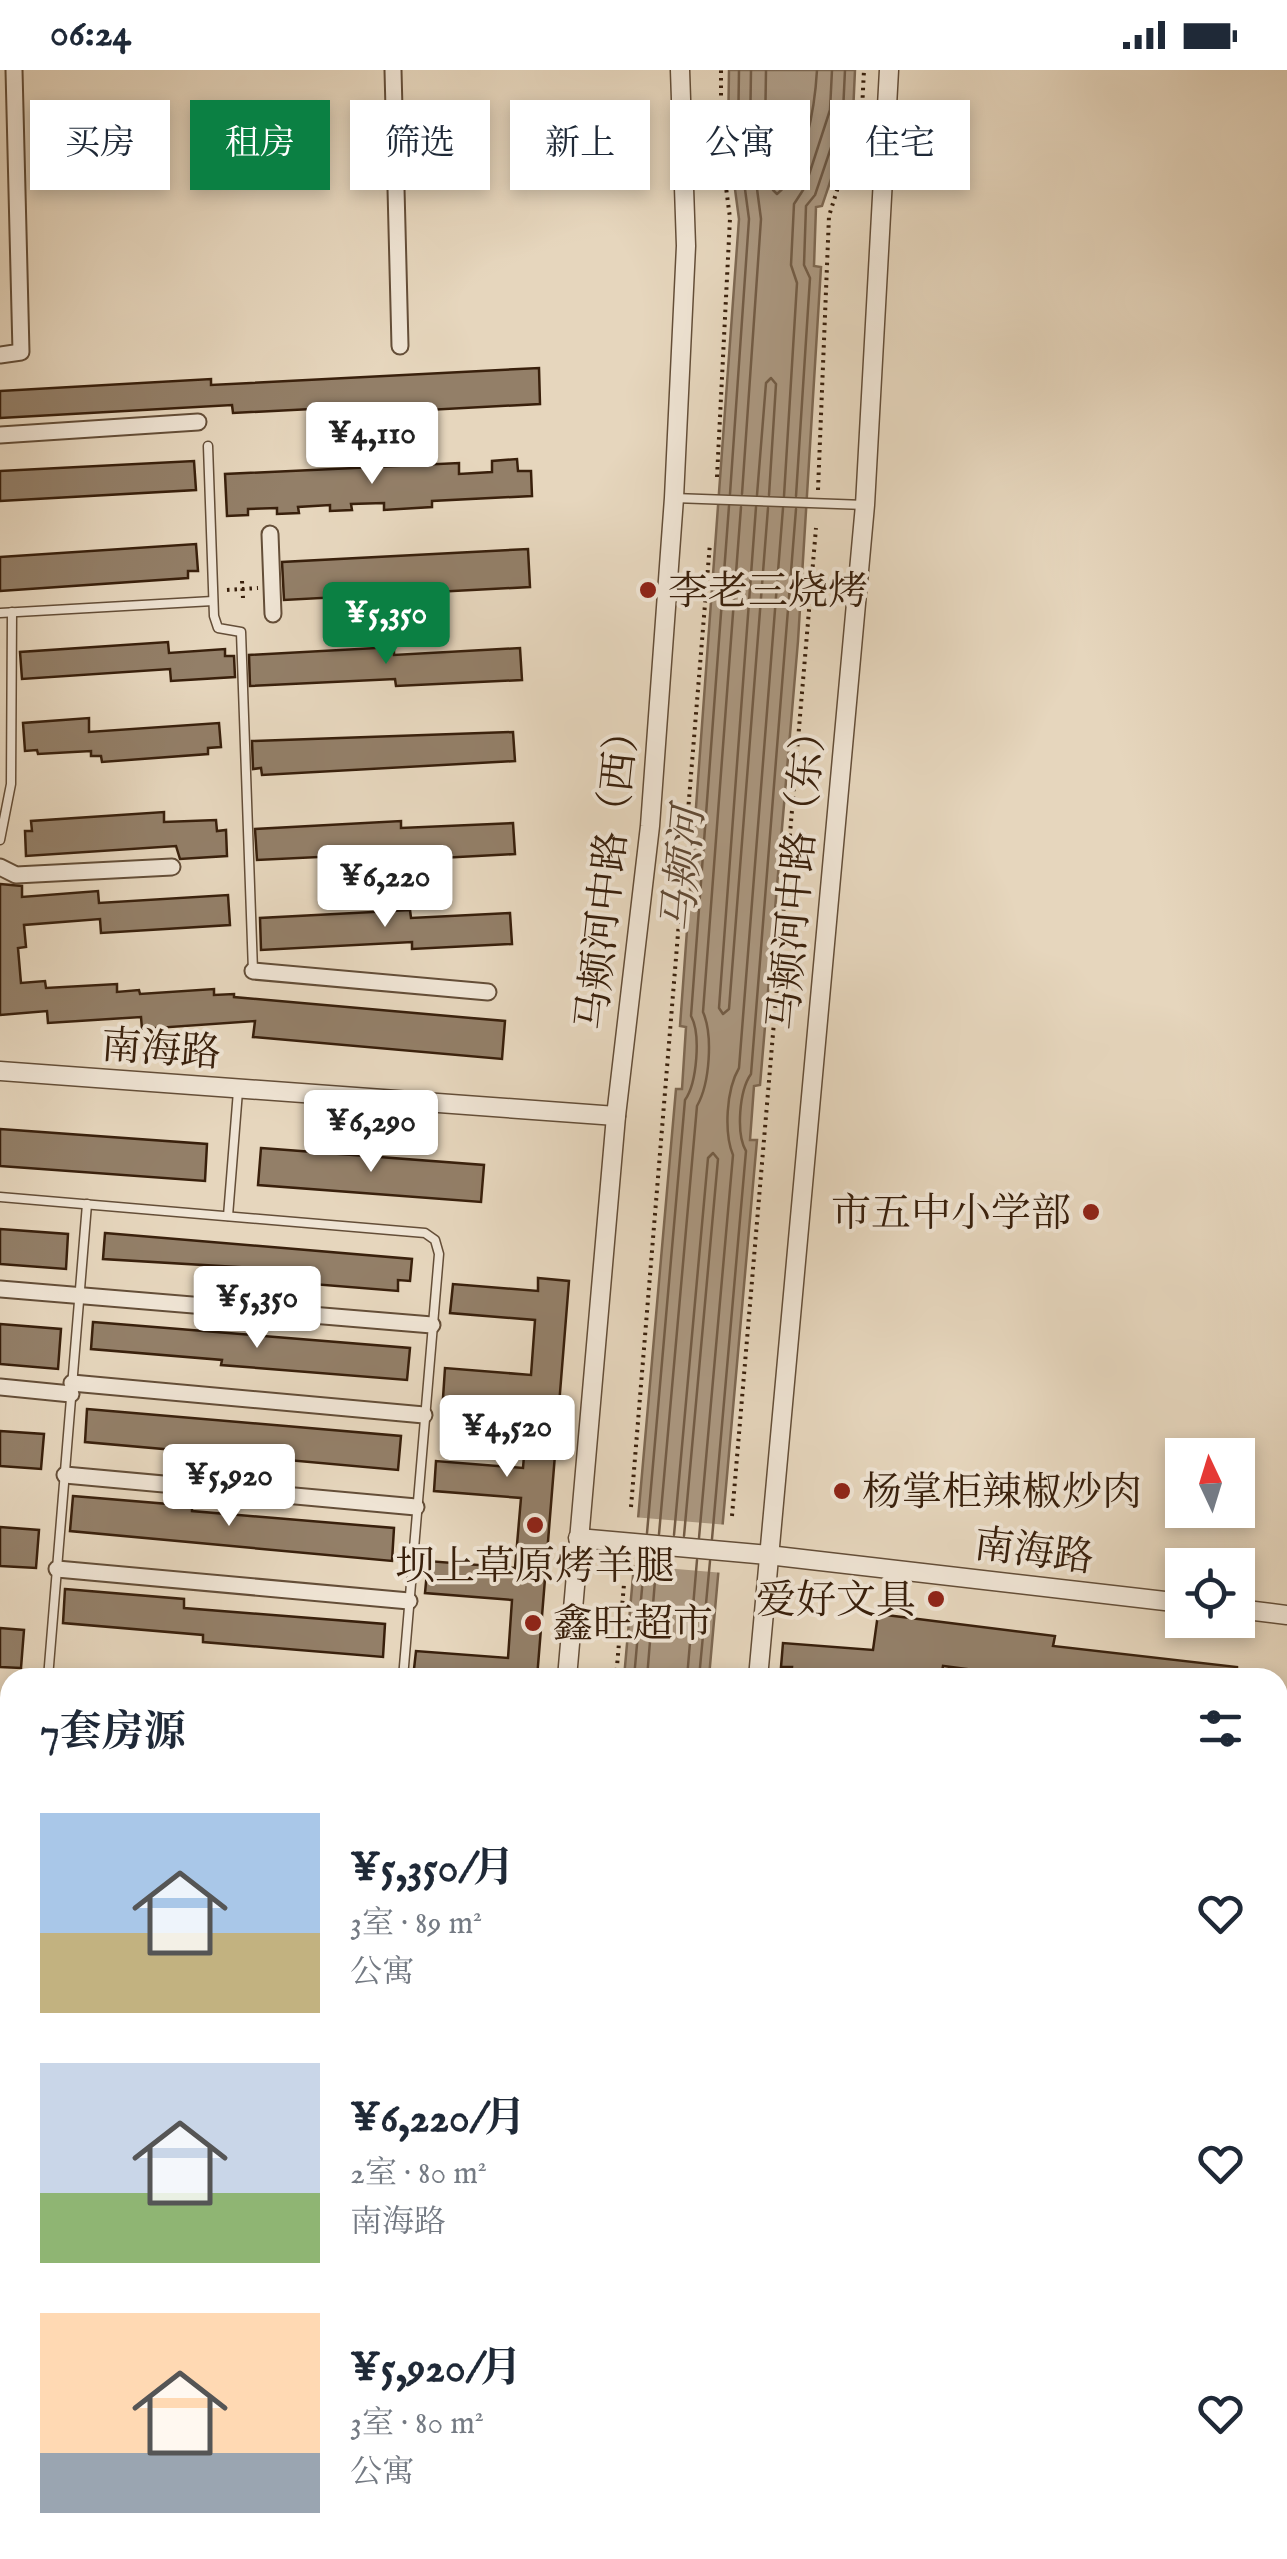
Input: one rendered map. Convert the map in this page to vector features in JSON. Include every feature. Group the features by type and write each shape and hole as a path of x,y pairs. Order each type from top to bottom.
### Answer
{"street":[{"path":"0,355 21,352 14,70"},
{"path":"394,70 400,346"},
{"name":"马颊河中路（西）","path":"567,1668 616,1116 650,826 674,498 686,246 680,70"},
{"name":"马颊河中路（东）","path":"759,1668 865,505 888,70"},
{"path":"0,435 198,422"},
{"path":"270,534 274,614"},
{"path":"0,867 16,875 172,866"},
{"path":"252,972 488,992"},
{"name":"南海路","path":"0,1071 616,1116"},
{"path":"0,1289 432,1325"},
{"path":"0,1388 72,1388 424,1415"},
{"path":"65,1475 416,1507"},
{"name":"南海路","path":"578,1538 768,1555 1165,1601"},
{"path":"57,1569 410,1601"},
{"path":"1255,1611 1287,1615"}],"lane":[{"path":"208,446 213,602 218,628 241,632 252,972"},
{"path":"674,498 865,505"},
{"path":"0,613 213,602"},
{"path":"0,840 11,784 12,612"},
{"path":"228,1216 239,1089"},
{"path":"0,1197 425,1233 435,1240 439,1254 404,1668"},
{"path":"49,1668 87,1204"}],"path":[{"path":"717,478 730,218 720,148 721,70"},
{"path":"818,494 830,216 862,110 864,70"},
{"path":"732,1516 816,528"},
{"path":"631,1507 710,544"},
{"path":"242,581 243,598"},
{"path":"213,590 272,587"},
{"path":"617,1668 624,1584"}],"water":[{"path":"729,70 855,70 854,100 830,100 830,182 822,206 816,207 814,266 821,267 798,641 760,1085 754,1086 750,1140 757,1140 710,1668 625,1668 676,1089 682,1089 686,1027 680,1026 739,219 735,190 810,190 810,100 729,100"}],"pier":[{"path":"633,1517 728,1525 724,1573 629,1565"}],"building":[{"path":"539,368 540,404 409,411 408,404 233,413 232,405 0,418 0,391 211,379 211,385"},
{"path":"517,459 518,471 531,471 532,496 432,501 432,507 384,510 384,503 351,504 352,510 330,511 330,505 298,507 299,513 277,514 277,508 248,509 248,515 227,516 225,474 459,463 459,474 492,472 492,461"},
{"path":"194,461 196,490 0,501 0,471"},
{"path":"196,544 198,571 188,571 188,578 0,591 0,557"},
{"path":"528,549 530,587 284,600 282,562"},
{"path":"168,642 169,653 225,649 225,656 234,656 235,677 171,681 170,669 22,679 20,652"},
{"path":"394,647 394,655 520,648 522,680 396,686 395,679 250,686 249,655"},
{"path":"89,718 89,732 219,723 221,747 208,748 208,754 102,762 101,756 91,756 91,751 25,751 23,723"},
{"path":"513,732 515,761 262,775 261,768 253,769 252,741"},
{"path":"164,812 164,822 216,820 217,831 226,830 227,856 180,859 176,846 26,856 25,831 32,831 31,821"},
{"path":"401,821 401,828 513,823 515,854 403,860 402,853 257,860 255,829"},
{"path":"0,884 22,886 22,897 98,891 99,903 228,895 230,925 101,933 100,919 24,925 26,947 18,948 21,983 45,981 46,988 117,984 117,992 139,990 140,994 214,989 214,995 505,1021 502,1059 253,1037 255,1021 142,1029 141,1017 48,1023 47,1011 0,1015"},
{"path":"410,910 411,918 510,913 512,944 412,949 412,942 261,950 260,918"},
{"path":"0,1129 207,1144 205,1181 0,1166"},
{"path":"261,1148 484,1165 481,1202 258,1185"},
{"path":"0,1229 68,1234 66,1269 0,1264"},
{"path":"105,1233 412,1259 410,1281 398,1280 398,1291 252,1279 253,1268 103,1259"},
{"path":"538,1278 569,1281 538,1668 414,1668 416,1651 508,1658 512,1600 425,1593 428,1561 515,1568 521,1498 434,1491 436,1461 523,1468 528,1405 443,1398 445,1368 531,1375 535,1320 450,1313 453,1284 538,1291"},
{"path":"93,1322 410,1348 407,1380 221,1365 222,1360 91,1349"},
{"path":"0,1324 61,1329 58,1369 0,1364"},
{"path":"87,1409 401,1436 398,1470 85,1442"},
{"path":"0,1431 44,1434 41,1469 0,1466"},
{"path":"73,1496 192,1506 192,1511 394,1528 392,1561 70,1531"},
{"path":"0,1527 39,1530 36,1568 0,1566"},
{"path":"65,1589 184,1599 184,1608 385,1624 383,1657 203,1642 203,1635 63,1623"},
{"path":"878,1614 1055,1636 1053,1646 1237,1668 781,1667 783,1643 873,1650"},
{"path":"0,1628 24,1630 21,1668 0,1667"}],"place":[{"name":"李老三烧烤","path":"648,590"},
{"name":"市五中小学部","path":"1091,1212"},
{"name":"杨掌柜辣椒炒肉","path":"842,1491"},
{"name":"坝上草原烤羊腿","path":"535,1525"},
{"name":"爱好文具","path":"936,1599"},
{"name":"鑫旺超市","path":"533,1623"}],"water label":[{"name":"马颊河","path":"682,870"}]}
